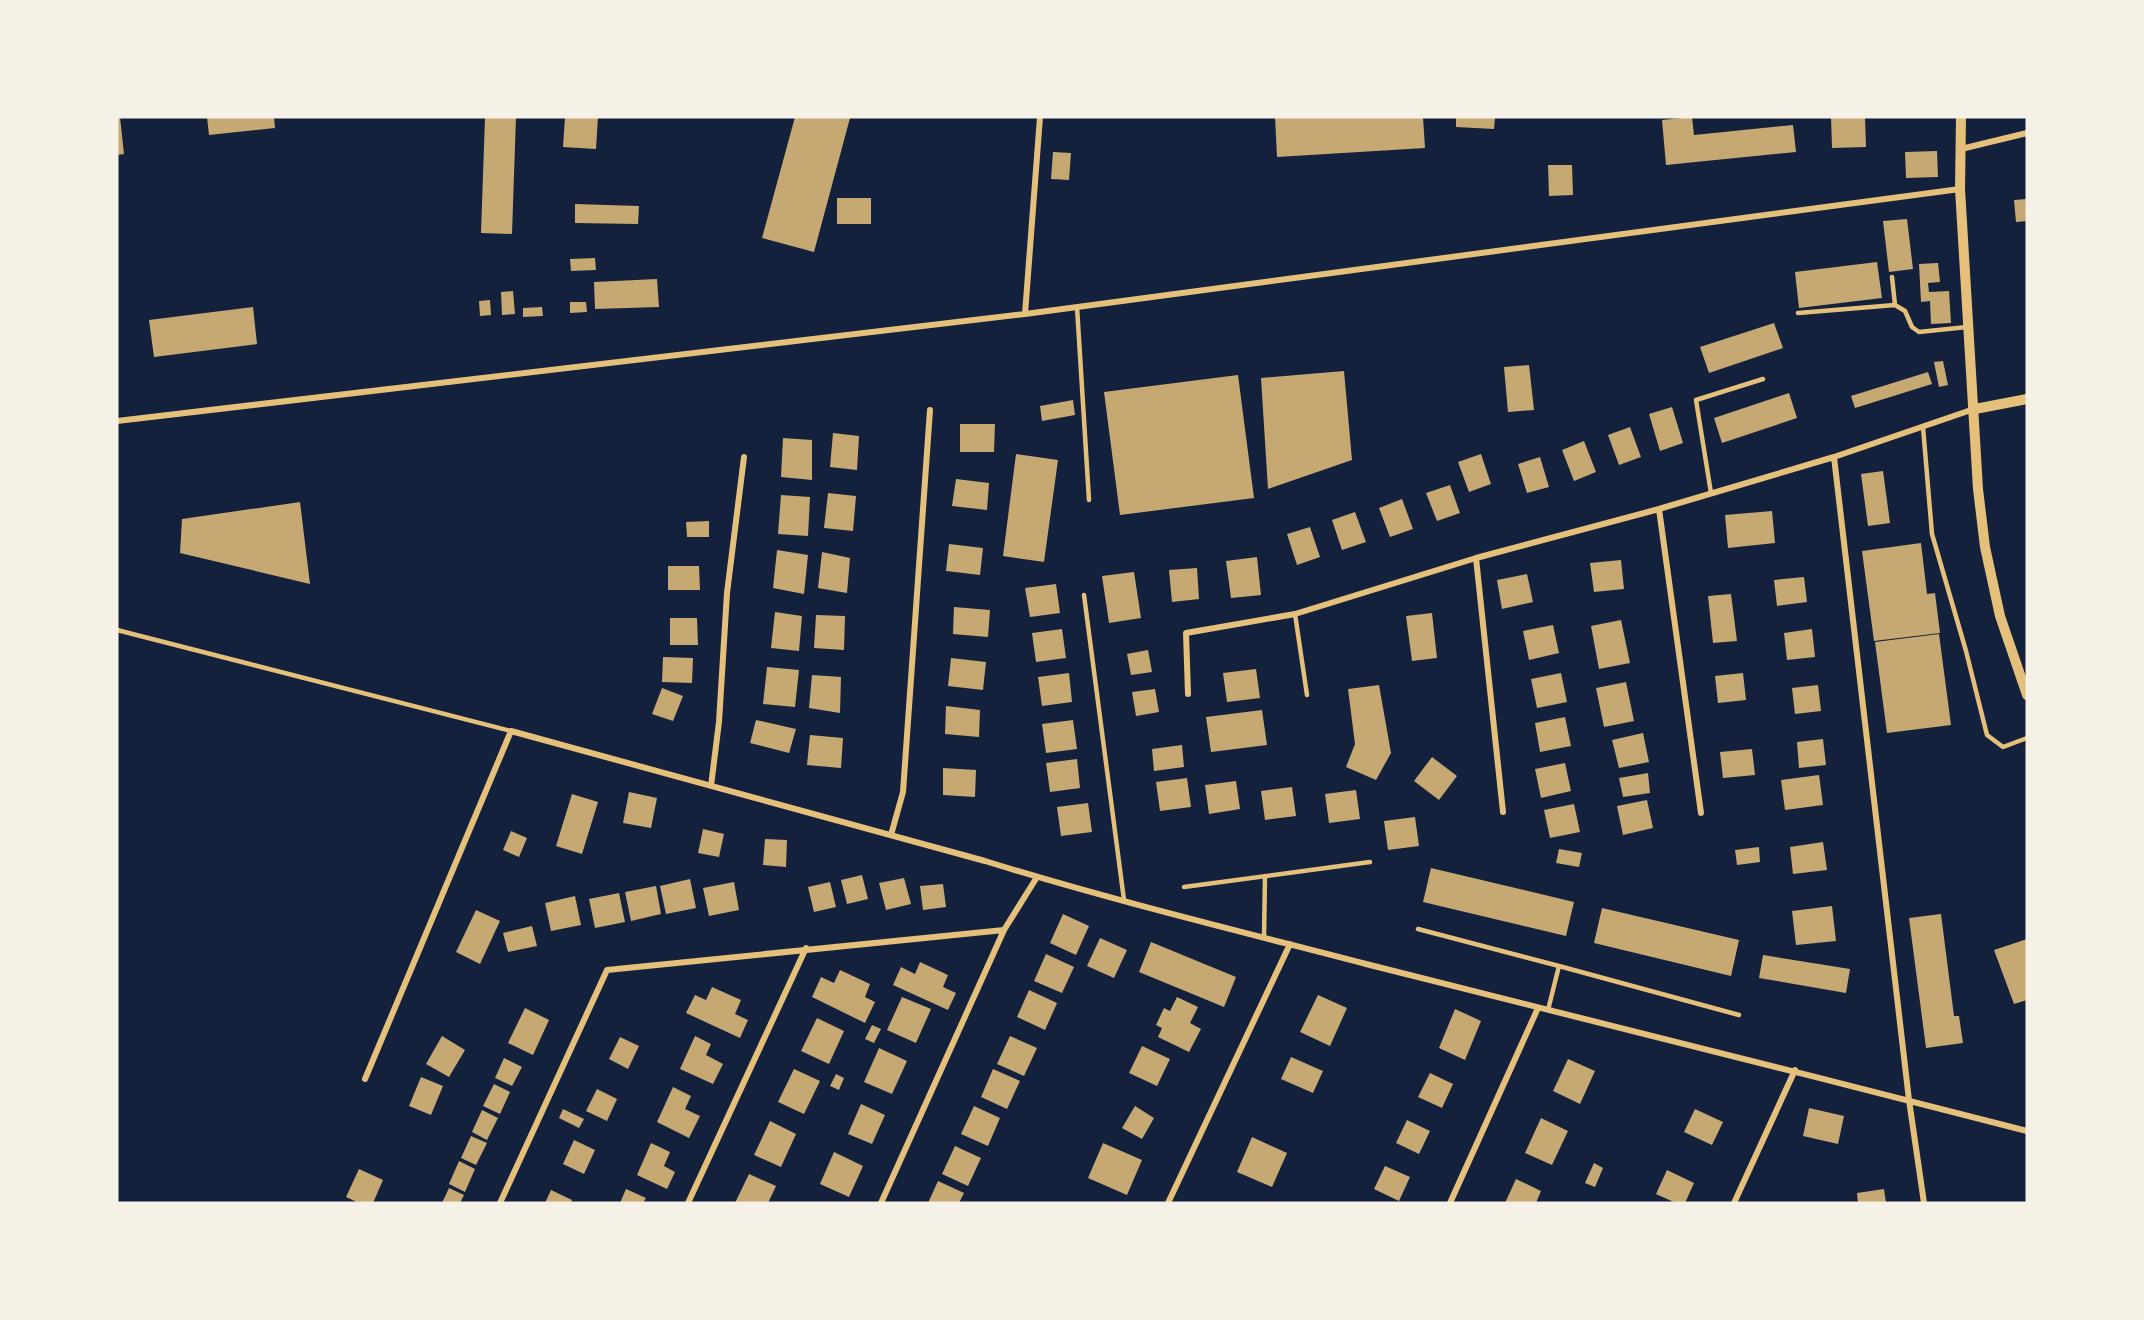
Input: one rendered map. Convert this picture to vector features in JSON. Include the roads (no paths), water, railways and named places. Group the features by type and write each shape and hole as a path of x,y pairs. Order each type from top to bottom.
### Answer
{"street":[{"path":"1025,314 1040,117"},
{"path":"1961,117 1960,189 1978,489 1985,547 2000,616 2027,695"},
{"path":"1961,148 2027,133"},
{"path":"117,421 1025,314 1960,189"},
{"path":"1188,694 1186,633 1295,614 1476,558 1659,509 1834,457 1975,409 2027,399"},
{"path":"891,835 903,792 930,410"},
{"path":"711,786 719,722 727,593 744,457"},
{"path":"1834,457 1909,1100 1924,1203"},
{"path":"1659,509 1701,813"},
{"path":"1476,558 1503,812"},
{"path":"365,1079 512,731 1037,877 1290,944 2027,1131"},
{"path":"881,1203 1004,930 1037,877"},
{"path":"500,1203 607,970 806,948 1004,930"},
{"path":"1168,1203 1290,944"},
{"path":"688,1203 806,948"},
{"path":"1450,1203 1538,1008"},
{"path":"1734,1203 1795,1071"}],"lane":[{"path":"1892,277 1895,304"},
{"path":"1798,313 1895,304 1905,311 1912,327 1919,332 1970,326"},
{"path":"1077,307 1089,500"},
{"path":"1712,493 1696,400 1763,379"},
{"path":"1923,427 1932,534 1988,735 2003,747 2027,738"},
{"path":"1084,595 1125,900"},
{"path":"1295,614 1307,695"},
{"path":"117,630 512,731"},
{"path":"1184,887 1370,862"},
{"path":"1264,937 1265,876"},
{"path":"1418,929 1739,1015"},
{"path":"1548,1010 1559,966"}]}
